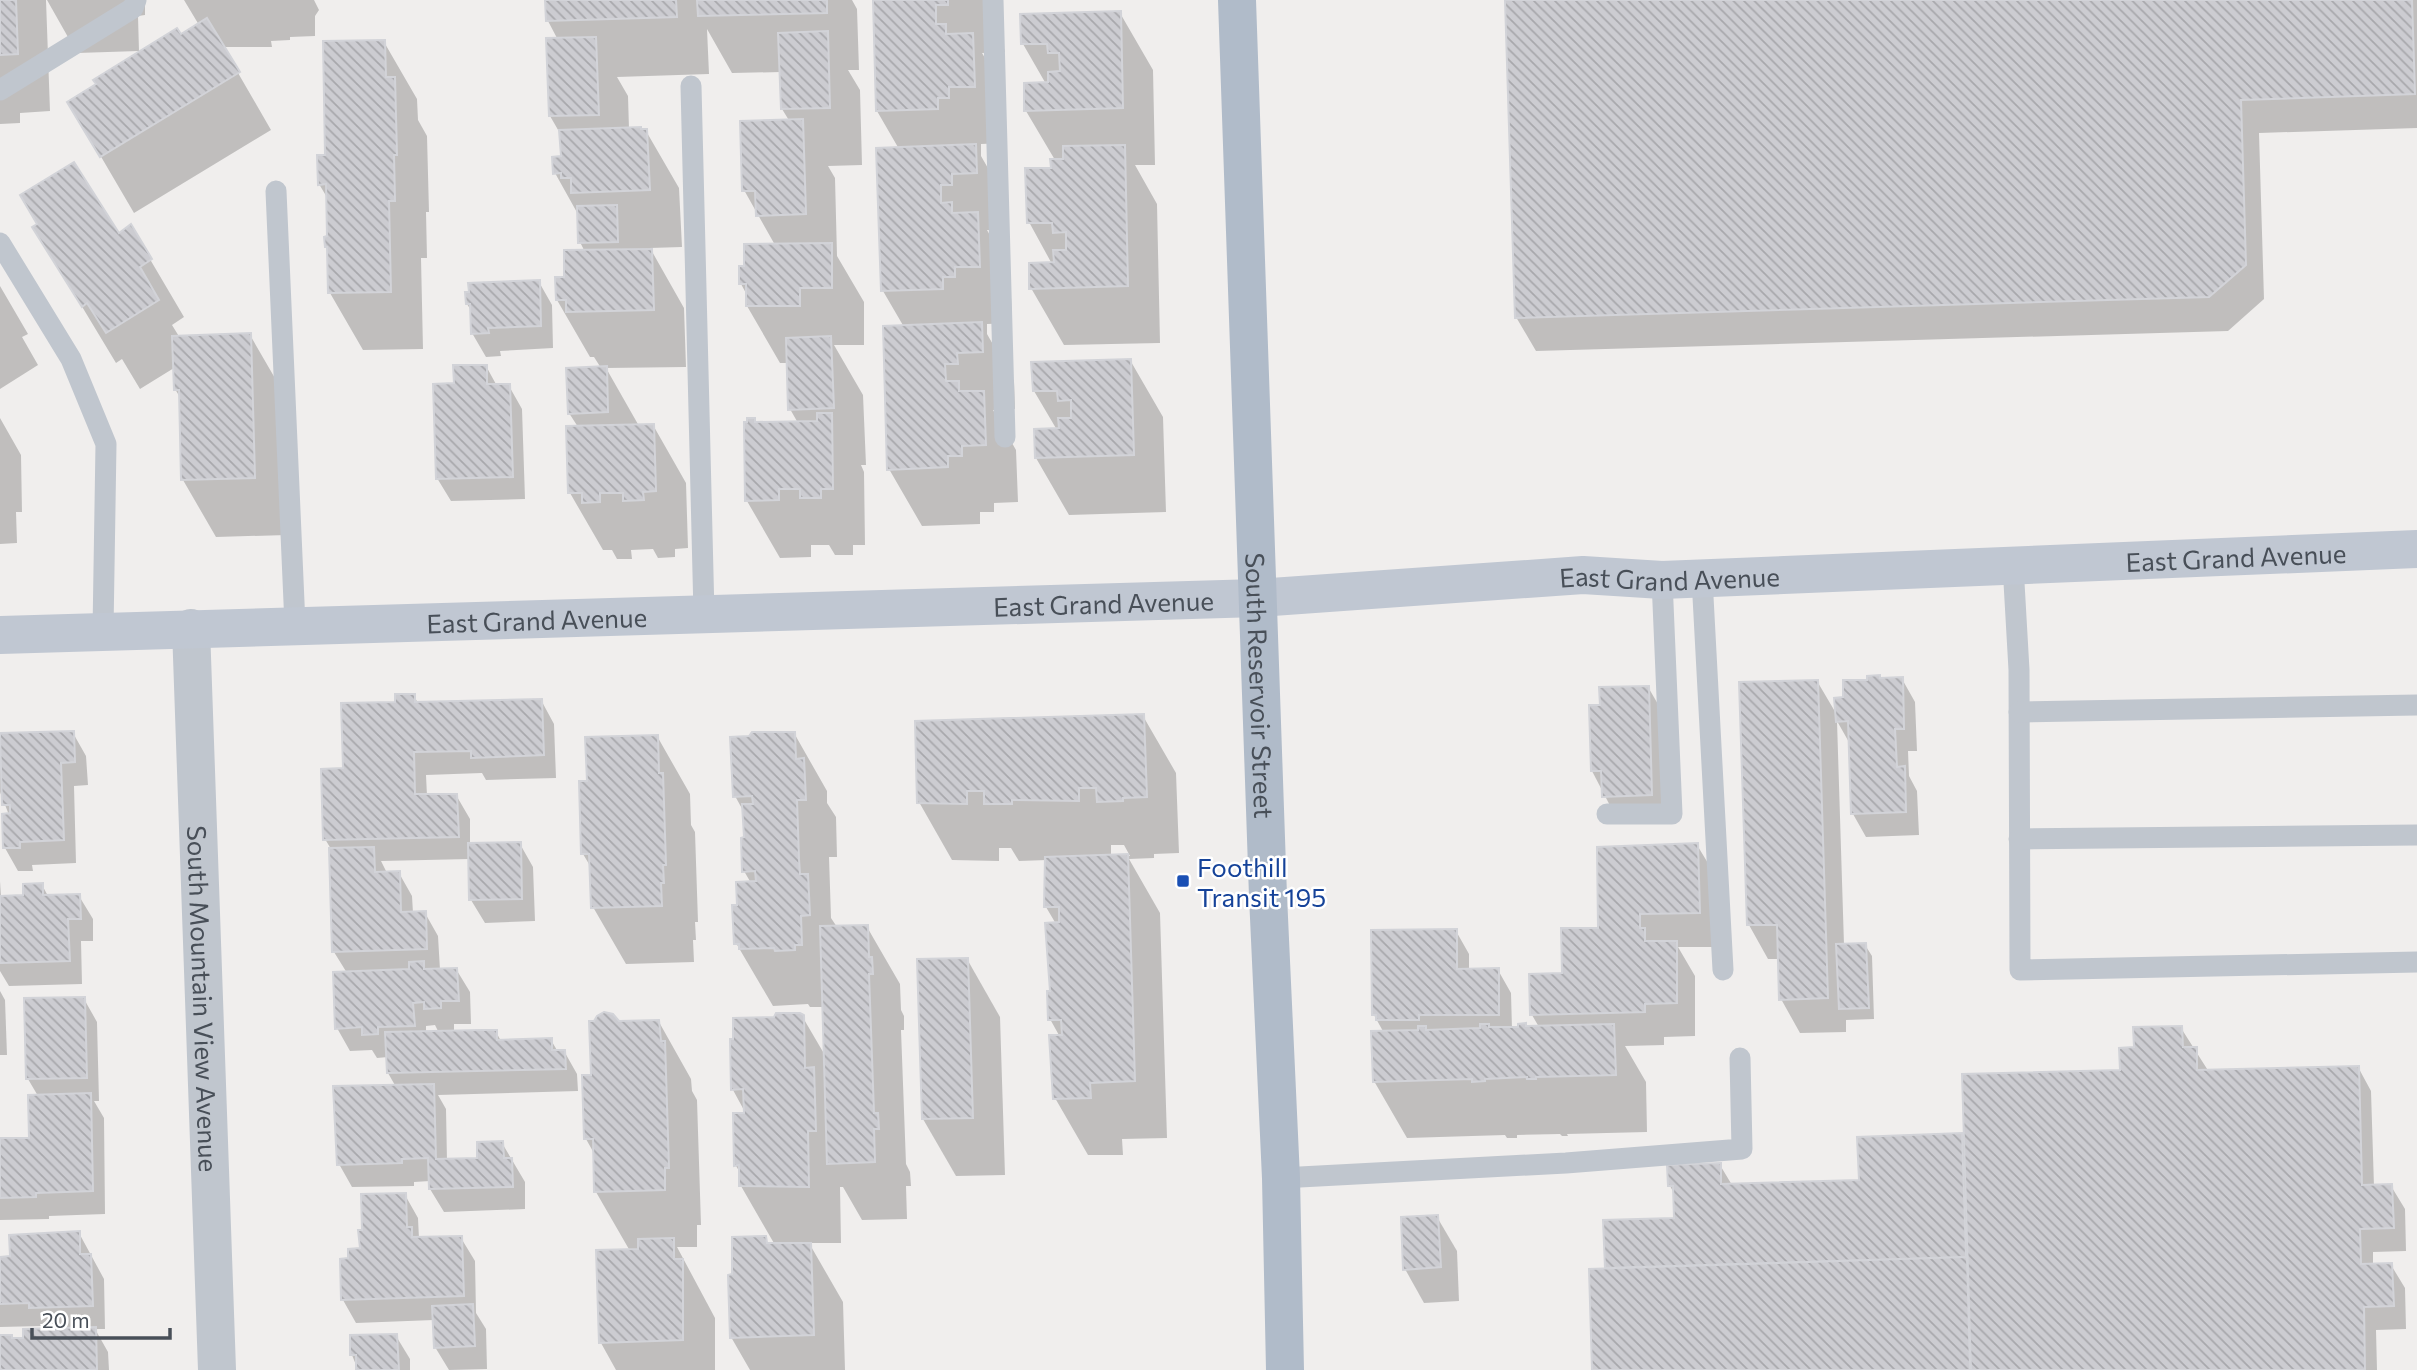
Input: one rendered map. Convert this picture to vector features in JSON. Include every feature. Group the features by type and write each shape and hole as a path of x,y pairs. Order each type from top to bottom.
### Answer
{"main road":[{"name":"South Reservoir Street","path":"1237,0 1268,896 1281,1178 1285,1370"}],"street":[{"name":"East Grand Avenue","path":"0,635 1258,598 1583,575 1662,580 2417,549"},
{"name":"South Mountain View Avenue","path":"191,628 218,1370"}],"lane":[{"path":"0,90 133,8 136,0"},
{"path":"993,0 1005,437"},
{"path":"691,86 704,614"},
{"path":"276,191 295,625"},
{"path":"0,243 71,359 106,444 103,631"},
{"path":"2014,565 2019,712 2020,970 2417,962"},
{"path":"1702,578 1723,970"},
{"path":"1607,814 1672,814 1662,580"},
{"path":"2019,712 2417,705"},
{"path":"2019,839 2417,835"},
{"path":"1281,1178 1566,1163 1742,1149 1740,1058"}],"building":[{"path":"0,0 16,0 18,54 0,55"},
{"path":"545,0 676,0 677,17 546,21"},
{"path":"697,0 827,0 827,13 698,16"},
{"path":"873,0 948,0 948,5 936,5 936,24 946,24 946,34 973,33 975,87 949,87 949,98 938,98 938,109 876,111"},
{"path":"1505,0 2412,0 2415,94 2241,100 2246,265 2209,297 1515,318"},
{"path":"1121,11 1123,108 1024,111 1024,83 1048,82 1048,72 1060,71 1059,53 1048,53 1047,44 1021,44 1020,14"},
{"path":"207,18 240,72 100,157 67,102 96,84 93,80 177,28 181,34"},
{"path":"828,31 830,108 781,109 778,33"},
{"path":"596,37 599,115 549,116 546,38"},
{"path":"385,40 386,77 395,77 397,155 394,155 395,201 389,201 391,292 328,293 327,247 324,237 327,236 326,184 318,185 317,155 325,155 323,41"},
{"path":"803,119 806,214 756,216 755,191 742,191 740,121"},
{"path":"647,129 650,190 571,193 571,178 561,178 561,173 553,174 552,157 561,156 559,130"},
{"path":"976,144 977,173 952,174 952,185 941,185 941,203 952,202 952,213 978,212 980,267 955,267 955,277 943,277 943,289 881,291 876,148"},
{"path":"1125,145 1128,286 1029,289 1029,263 1054,262 1053,250 1066,250 1066,232 1053,233 1052,223 1027,223 1025,168 1051,168 1050,159 1063,159 1063,146"},
{"path":"74,162 119,233 131,224 152,259 140,267 159,300 106,333 87,303 82,307 32,227 37,224 20,195"},
{"path":"617,205 618,242 578,243 577,206"},
{"path":"832,243 832,288 800,288 800,306 746,306 746,284 739,284 739,266 744,266 744,244"},
{"path":"652,249 654,310 566,312 566,300 556,300 555,277 564,277 564,250"},
{"path":"540,280 541,326 488,328 489,333 471,334 470,304 466,304 465,292 469,292 468,283"},
{"path":"982,322 983,352 957,353 958,364 945,364 946,381 959,381 959,391 984,391 986,445 962,446 962,456 948,456 948,467 887,470 883,326"},
{"path":"251,333 255,478 181,480 179,390 174,390 172,336"},
{"path":"831,336 834,408 788,410 786,338"},
{"path":"1131,359 1134,455 1035,458 1034,429 1059,428 1058,418 1071,418 1071,400 1058,401 1057,391 1033,391 1031,362"},
{"path":"453,365 487,365 487,384 510,384 513,477 436,479 433,384 454,383"},
{"path":"607,366 608,412 568,414 566,368"},
{"path":"817,413 832,413 833,489 821,489 821,498 800,498 800,489 779,489 779,500 745,501 744,422 747,422 747,418 755,418 755,422 817,421"},
{"path":"654,424 656,491 643,492 644,500 623,501 623,493 600,493 600,502 582,503 582,493 568,493 566,426"},
{"path":"1880,675 1880,678 1903,677 1904,729 1895,729 1897,767 1905,766 1906,812 1851,814 1848,721 1836,722 1834,698 1843,697 1843,680 1867,680 1867,676"},
{"path":"1818,680 1828,998 1779,1000 1777,925 1747,925 1739,682"},
{"path":"1649,686 1652,795 1602,797 1601,771 1591,771 1589,705 1600,705 1599,687"},
{"path":"395,694 415,694 415,702 542,699 544,755 471,758 471,751 414,752 415,794 457,794 459,837 323,840 321,769 343,768 341,703 395,702"},
{"path":"1144,714 1147,797 1097,802 1096,788 1079,788 1079,801 1012,800 1012,804 984,804 984,791 967,791 967,804 917,803 915,721"},
{"path":"74,731 75,762 61,763 64,840 20,842 20,848 3,848 2,814 10,813 10,805 2,805 0,733"},
{"path":"752,732 795,732 796,759 804,758 806,800 797,800 799,859 800,874 808,874 810,915 801,916 802,945 795,945 795,950 739,949 739,944 734,944 732,905 737,905 736,882 756,881 755,871 742,872 742,804 753,804 752,796 733,797 730,737 749,736"},
{"path":"658,735 659,773 663,773 666,865 663,865 664,883 661,883 662,906 591,908 589,854 581,854 579,781 587,781 585,737"},
{"path":"521,842 522,899 469,900 468,843"},
{"path":"1698,843 1700,913 1640,914 1640,928 1645,928 1645,941 1677,941 1677,1003 1645,1004 1645,1012 1530,1015 1529,974 1562,973 1561,928 1598,928 1597,847"},
{"path":"374,847 375,872 400,871 401,912 426,911 427,949 332,952 329,848"},
{"path":"1128,854 1135,1081 1090,1083 1091,1098 1053,1099 1049,1035 1062,1035 1061,1020 1048,1020 1047,991 1050,991 1045,923 1059,922 1059,907 1044,907 1045,857"},
{"path":"43,883 43,895 80,894 81,919 68,919 70,961 0,963 0,896 23,895 23,884"},
{"path":"868,925 869,957 872,957 873,974 869,974 874,1113 878,1113 879,1129 874,1129 875,1162 827,1164 820,926"},
{"path":"1457,929 1457,969 1499,968 1499,1015 1419,1015 1419,1020 1376,1020 1376,1015 1372,1015 1371,930"},
{"path":"1866,943 1869,1008 1839,1009 1836,944"},
{"path":"968,958 973,1118 922,1119 917,959"},
{"path":"424,961 424,969 457,968 459,1001 441,1001 441,1008 424,1009 424,1002 413,1003 415,1026 378,1027 378,1034 362,1035 362,1027 335,1029 333,972 409,969 409,962"},
{"path":"85,997 87,1078 26,1079 24,998"},
{"path":"604,1012 613,1014 619,1021 659,1020 661,1041 665,1041 669,1168 665,1168 665,1190 594,1192 593,1139 584,1139 582,1075 591,1075 589,1021 594,1021"},
{"path":"776,1013 804,1015 805,1068 814,1067 816,1131 808,1131 809,1187 739,1186 739,1165 734,1166 733,1113 744,1113 743,1089 731,1090 730,1039 733,1039 733,1018 774,1017"},
{"path":"1526,1023 1526,1026 1614,1024 1616,1075 1485,1079 1472,1082 1472,1079 1373,1082 1371,1031 1418,1030 1418,1026 1426,1026 1426,1030 1480,1028 1480,1024 1489,1024 1489,1027 1518,1027 1518,1024"},
{"path":"2182,1026 2183,1047 2197,1047 2197,1070 2359,1066 2362,1185 2392,1184 2394,1228 2360,1229 2361,1264 2392,1263 2394,1306 2364,1307 2365,1370 1971,1370 1962,1074 2120,1070 2119,1048 2134,1047 2133,1027"},
{"path":"497,1030 497,1040 552,1038 552,1050 565,1050 566,1069 387,1073 385,1032"},
{"path":"434,1084 436,1159 477,1158 477,1142 503,1141 504,1158 512,1158 513,1187 429,1189 428,1158 402,1159 402,1163 337,1165 333,1086"},
{"path":"91,1093 93,1191 36,1193 36,1197 0,1198 0,1138 29,1138 28,1095"},
{"path":"1962,1133 1966,1257 1605,1268 1603,1220 1674,1218 1673,1186 1668,1186 1667,1165 1721,1163 1721,1184 1859,1180 1857,1137"},
{"path":"406,1193 407,1227 412,1227 412,1237 462,1236 464,1296 341,1300 340,1259 348,1258 348,1249 360,1248 358,1230 362,1230 361,1194"},
{"path":"1438,1215 1441,1267 1403,1270 1401,1217"},
{"path":"80,1231 80,1254 91,1254 93,1306 29,1308 29,1303 0,1304 0,1257 10,1256 9,1235"},
{"path":"766,1236 767,1243 811,1243 814,1335 730,1338 728,1275 732,1274 732,1237"},
{"path":"674,1238 674,1259 683,1259 683,1340 599,1343 596,1250 638,1249 638,1239"},
{"path":"1967,1257 1970,1370 1592,1370 1589,1269"},
{"path":"473,1304 475,1346 434,1348 432,1306"},
{"path":"96,1327 97,1370 0,1370 0,1335 23,1338 23,1329"},
{"path":"397,1334 399,1370 356,1370 356,1355 350,1355 350,1335"}],"place":[{"name":"Foothill Transit 195","path":"1183,881"}]}
